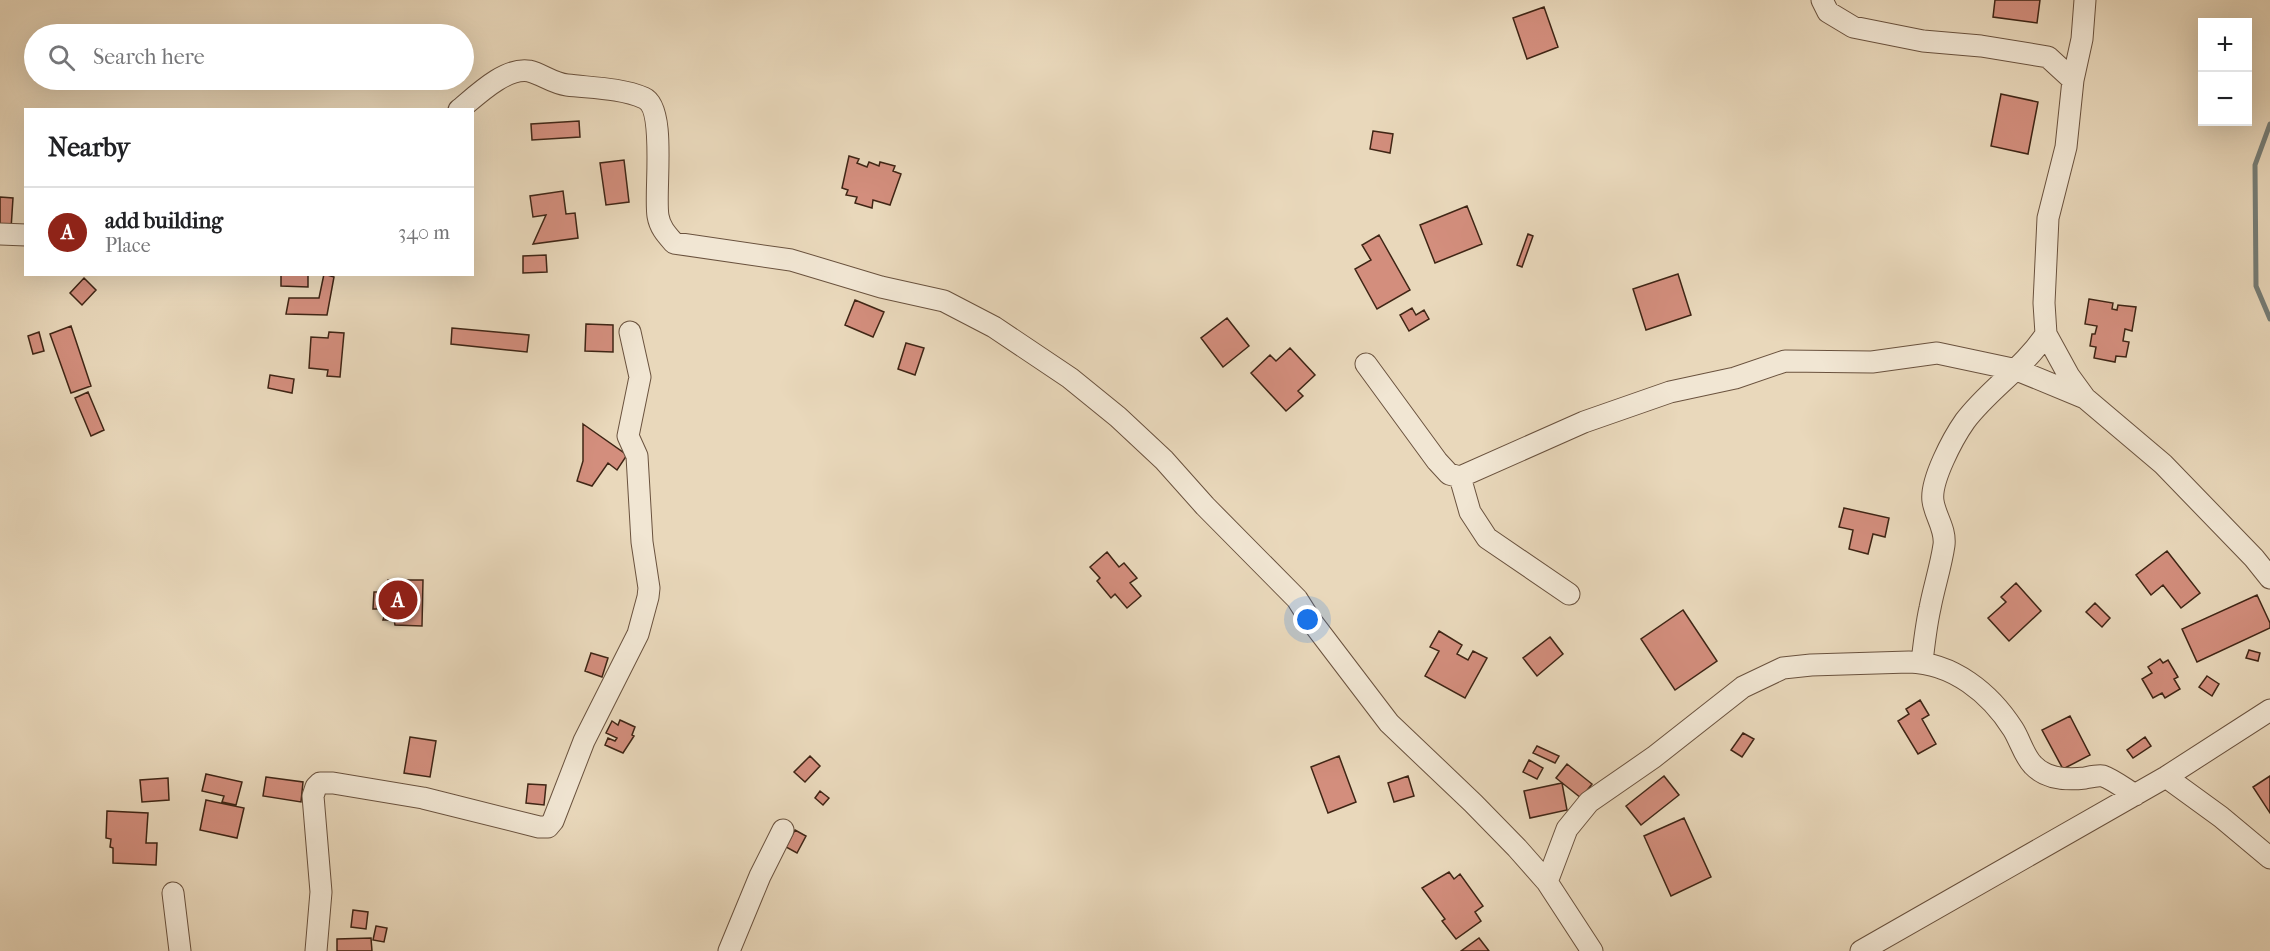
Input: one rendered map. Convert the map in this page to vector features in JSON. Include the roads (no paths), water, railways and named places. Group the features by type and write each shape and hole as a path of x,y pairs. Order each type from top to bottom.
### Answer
{"street":[{"path":"1822,0 1828,12 1852,27 1923,41 1981,46 2048,57 2073,80"},
{"path":"2085,0 2082,39 2073,80 2066,147 2048,218 2044,303 2046,334 2069,376 2085,398 2163,464 2254,558 2270,578"},
{"path":"462,108 504,75 529,71 555,84 621,91 646,98 654,108 659,170 658,216 664,232 674,243 791,260 881,287 944,302 994,327 1070,378 1118,417 1164,460 1205,506 1297,599 1389,723 1473,803 1547,882 1592,951"},
{"path":"0,234 24,235"},
{"path":"316,951 321,892 314,796 316,787 320,783 333,783 423,798 539,827 548,827 553,821 584,741 638,634 648,597 637,456 628,436 640,377 630,332"},
{"path":"1922,662 1944,544 1943,531 1932,499 1935,476 1965,421 2000,384 2017,370 2046,334"},
{"path":"1366,364 1437,461 1449,474 1460,477 1584,422 1670,392 1735,378 1785,361 1872,362 1937,353 2017,370 2085,398"},
{"path":"1460,477 1470,512 1486,538 1569,594"},
{"path":"1547,882 1567,829 1589,802 1654,757 1743,687 1783,668 1840,663 1922,662 1963,678 1981,690 2012,728 2033,765 2050,776 2073,779 2102,776 2135,795"},
{"path":"1862,951 2166,777 2270,710"},
{"path":"2166,777 2221,817 2270,858"},
{"path":"729,951 760,876 783,830"},
{"path":"173,893 180,951"}],"waterway":[{"path":"2270,124 2255,165 2256,286 2270,319"}],"place":[{"name":"add building","path":"398,600"}]}
